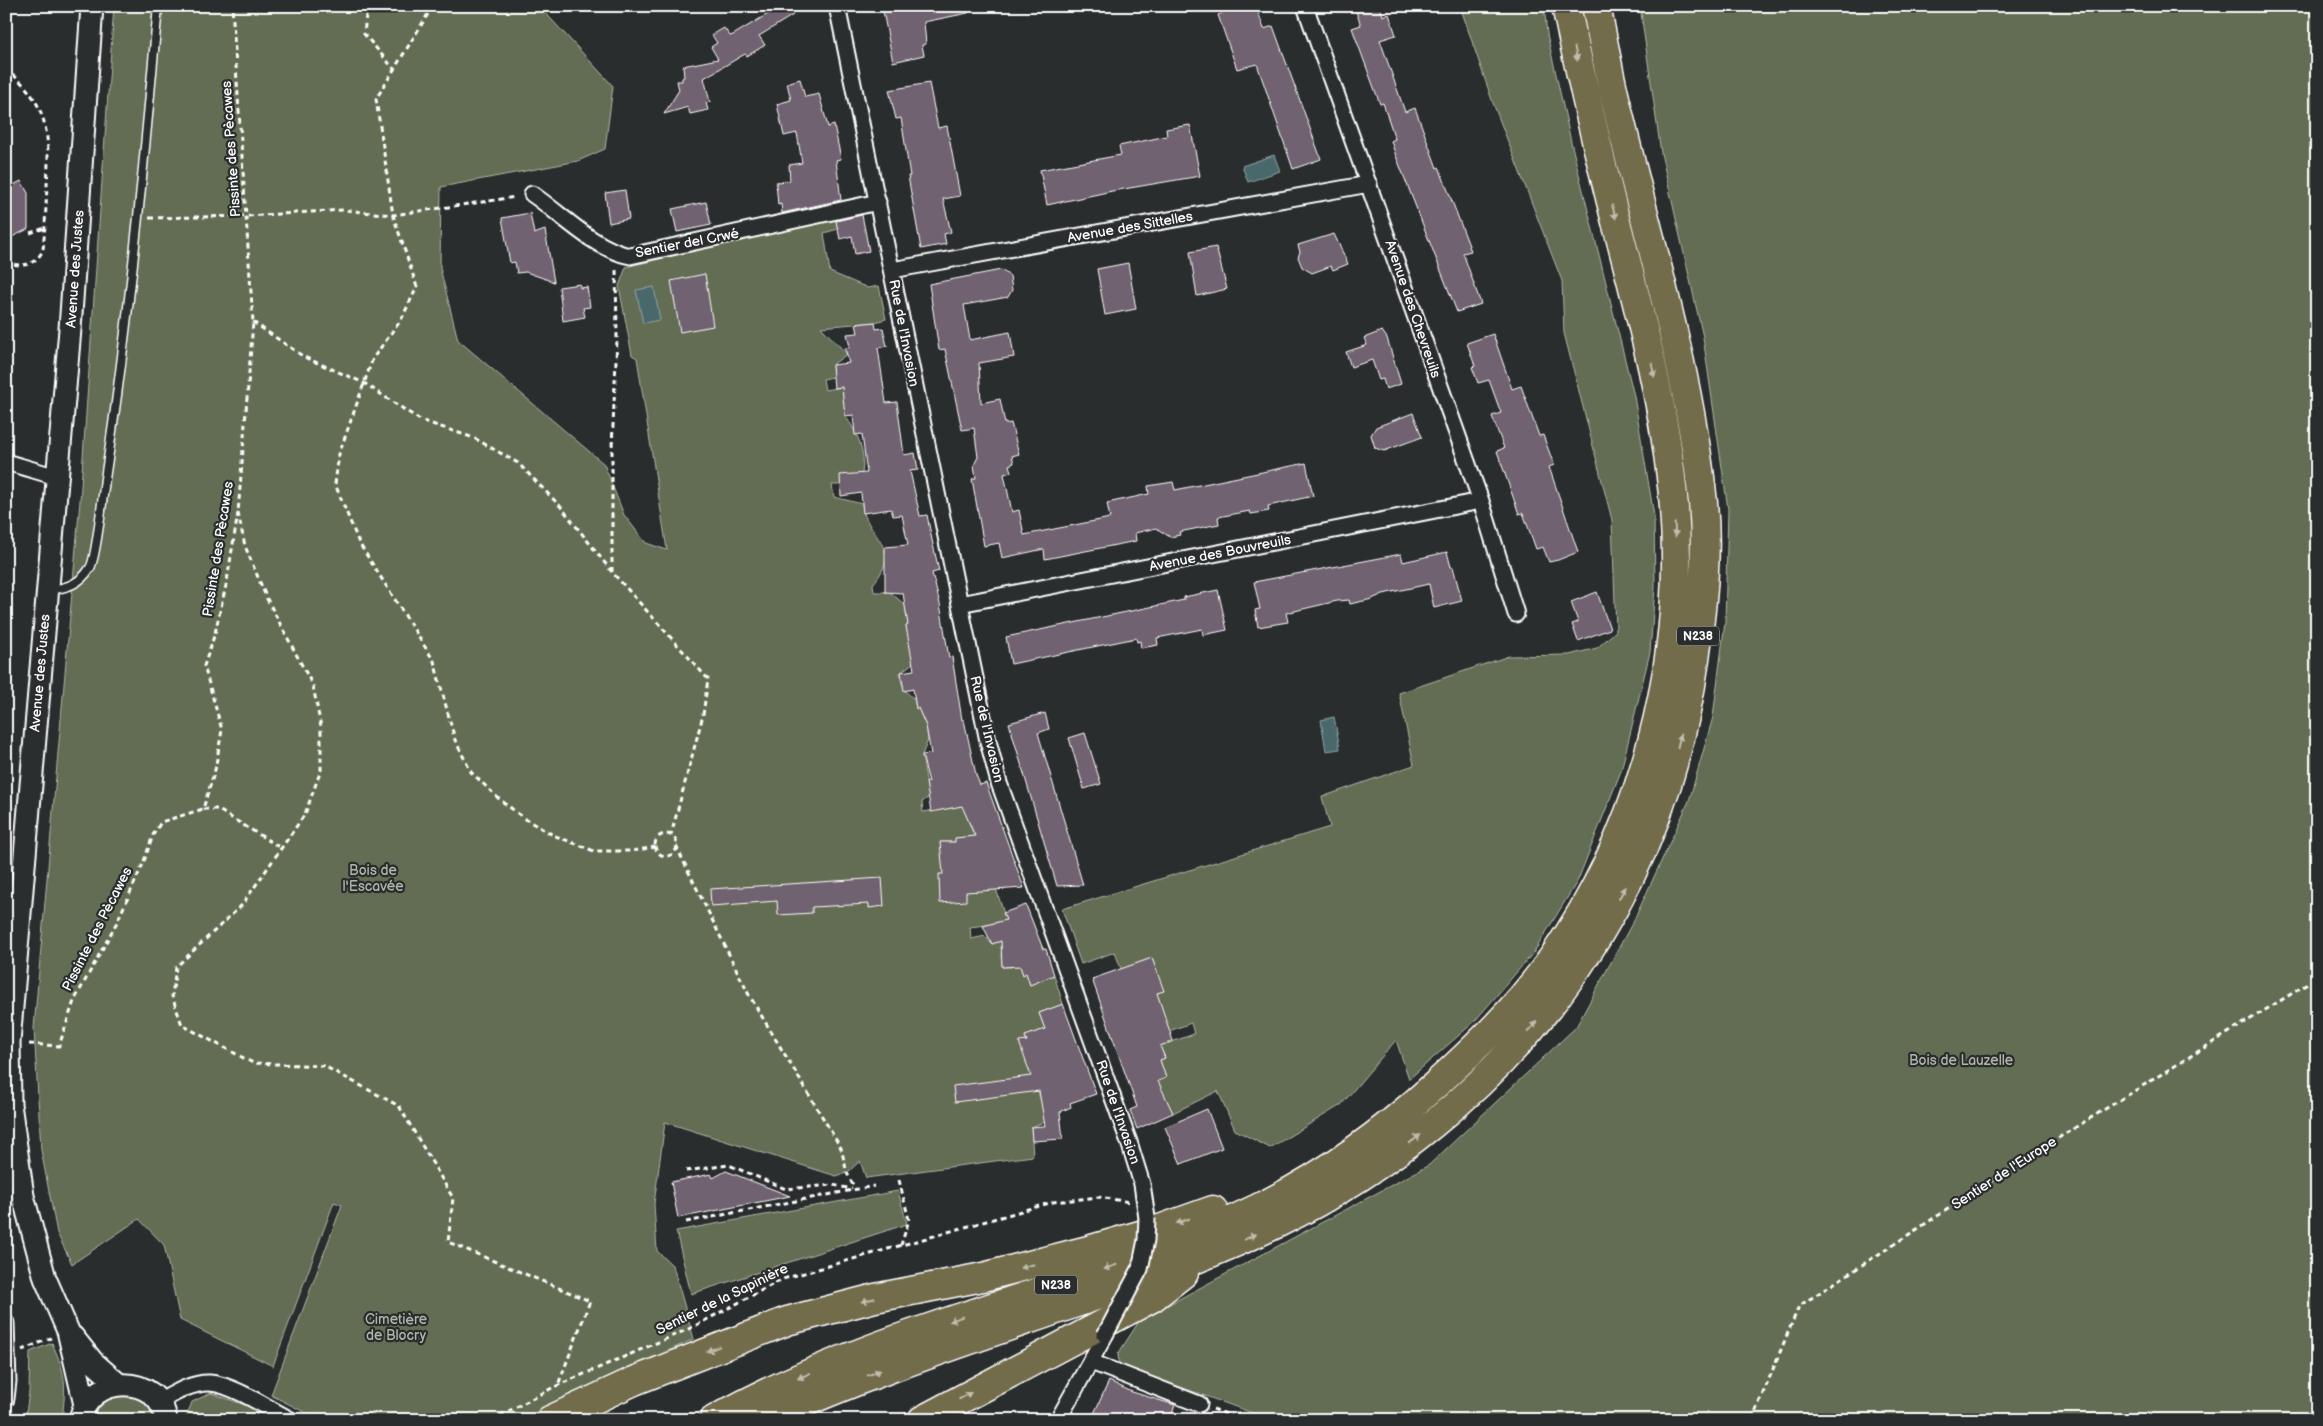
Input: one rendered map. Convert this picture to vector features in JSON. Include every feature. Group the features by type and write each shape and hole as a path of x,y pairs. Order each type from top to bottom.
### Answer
{"highway":[{"name":"N238","path":"714,1420 736,1407 825,1368 966,1315 1169,1248 1259,1208 1315,1178 1386,1127 1467,1056 1512,1009 1554,956 1590,896 1621,834 1642,775 1665,691 1677,592 1674,508 1665,431 1646,338 1588,111 1566,6"},
{"name":"N238","path":"765,1420 821,1394 910,1360 1206,1257 1324,1200 1376,1169 1432,1125 1489,1075 1535,1024 1577,970 1613,912 1645,846 1670,777 1691,689 1704,594 1704,510 1693,426 1672,323 1615,99 1596,6"},
{"path":"550,1420 634,1381 787,1321 875,1298 983,1277 1154,1232 1217,1209 1289,1178 1386,1127"},
{"path":"922,1420 1152,1298 1206,1257"}],"main road":[{"name":"Avenue des Justes","path":"82,1412 68,1331 46,1278 23,1196 10,1104 10,1046 71,319 92,6"},
{"name":"Avenue des Justes","path":"68,1331 93,1362 118,1384"},
{"path":"82,1412 101,1390 118,1384 130,1384 146,1390 162,1411"}],"street":[{"name":"Rue de l'Invasion","path":"838,6 988,742 999,783 1126,1134 1142,1184 1146,1211 1146,1240 1140,1269 1058,1420"},
{"name":"Avenue des Chevreuils","path":"1305,6 1481,502 1516,614"},
{"name":"Avenue des Sittelles","path":"892,270 1369,184"},
{"name":"Sentier del Crwé","path":"532,194 600,245 616,253 630,256 878,202"},
{"path":"6,462 57,477"},
{"name":"Avenue des Bouvreuils","path":"960,604 1481,502"},
{"path":"6,1399 7,1337"},
{"path":"1090,1362 1199,1404"},
{"path":"162,1411 192,1386 209,1383 229,1389 291,1420"}],"lane":[{"path":"47,591 67,588 76,584 91,567 111,439 139,218 158,6"}],"path":[{"name":"Pissinte des Pècawes","path":"10,1046 34,1043 59,1046 74,1001 117,922 143,864 153,835 161,822 203,809 215,770 222,730 204,666 215,633 223,598 238,512 253,322 232,6"},
{"path":"367,6 364,34 394,69"},
{"path":"430,6 431,9 376,99 393,215 417,287 401,320 373,358 339,454 335,484 359,543 434,661 455,740 471,772 498,798 526,819 553,835 594,851 632,852 655,847"},
{"path":"6,69 34,98 47,127 49,146 44,250 40,258 28,265 14,265 6,261"},
{"path":"139,218 246,216 343,210 393,215 532,194"},
{"path":"30,233 45,228"},
{"path":"612,572 612,448 617,340 616,253"},
{"path":"253,322 304,357 364,383 420,420 474,438 518,463 561,507 612,572 708,679 703,715 671,835 748,995 841,1148 847,1173 856,1190"},
{"path":"238,512 245,546 266,600 313,686 321,728 321,770 305,814 242,905 176,967 172,996 182,1025 253,1064 324,1066 399,1106 453,1198 448,1242 590,1301 558,1385"},
{"path":"203,809 217,809 281,848"},
{"path":"655,847 658,837 666,834 671,835"},
{"path":"655,847 660,854 668,856 674,852 676,846"},
{"name":"Sentier de l'Europe","path":"1752,1420 1799,1306 2034,1153 2317,978"},
{"path":"686,1171 729,1165 786,1189 833,1185 856,1190"},
{"path":"899,1180 909,1220 901,1245"},
{"path":"686,1222 874,1186"},
{"name":"Sentier de la Sapinière","path":"492,1420 558,1385 691,1328 783,1279 1015,1211 1083,1197 1099,1197 1146,1211"},
{"path":"7,1337 23,1350 68,1331"},
{"path":"1199,1404 1242,1420"}],"green space":[{"name":"Bois de l'Escavée","path":"114,6 539,6 613,86 605,149 578,161 441,187 440,268 458,340 604,464 624,515 646,543 667,550 637,358 632,355 619,286 626,267 839,216 841,220 836,221 838,229 824,233 830,272 868,288 879,286 886,319 875,322 821,327 847,354 832,365 833,377 823,379 825,390 854,385 845,416 854,429 860,443 863,458 862,473 841,485 832,485 834,497 862,504 865,516 885,551 882,571 873,584 874,592 890,592 905,605 908,625 906,626 914,662 900,673 900,677 904,688 914,699 916,708 918,708 926,726 928,740 922,755 929,797 922,802 923,812 969,805 965,812 974,836 956,838 955,842 941,842 990,870 1006,920 970,927 971,939 985,936 992,944 1000,941 1019,953 1001,953 1002,967 1011,967 1019,962 1023,974 1026,973 1030,985 1054,975 1063,1004 1039,1013 1045,1029 1025,1037 1041,1102 1057,1118 1031,1127 1033,1156 866,1178 860,1161 847,1173 836,1176 665,1122 654,1204 657,1251 673,1266 694,1339 561,1399 525,1420 320,1420 271,1395 342,1205 334,1202 273,1366 180,1320 164,1245 139,1219 72,1264 57,1233 41,1150 34,1028 80,501"},
{"path":"1460,6 1544,6 1547,34 1572,146 1634,396 1654,516 1655,587 1650,652 1621,771 1578,880 1534,952 1474,1022 1409,1079 1396,1040 1341,1105 1270,1148 1235,1130 1218,1091 1173,1113 1154,1082 1166,1078 1160,1060 1165,1058 1160,1046 1194,1034 1191,1023 1161,1034 1157,993 1163,991 1152,958 1121,969 1115,952 1081,964 1062,909 1330,827 1322,797 1414,765 1399,693 1509,656 1569,655 1597,648 1616,631 1612,520 1564,333 1562,281 1493,103"},
{"name":"Bois de Lauzelle","path":"1640,6 2317,6 2317,1420 1272,1420 1119,1365 1118,1354 1140,1320 1429,1165 1576,1027 1636,916 1689,801 1713,717 1725,622 1728,509 1703,337 1661,153"},
{"path":"898,1191 907,1224 691,1294 676,1231"},
{"path":"52,1343 63,1372 64,1397 62,1420 25,1420 29,1392 30,1352"},
{"path":"128,1393 148,1403 157,1420 90,1420 96,1407 104,1400"},
{"path":"211,1393 262,1411 258,1420 185,1420 192,1402"}],"water":[{"path":"1274,155 1280,171 1248,182 1242,166"},
{"path":"654,287 660,320 643,323 636,290"},
{"path":"1334,717 1340,749 1326,751 1321,720"}],"building":[{"path":"781,6 787,6 793,15 759,36 765,45 747,56 745,54 704,78 710,102 706,103 708,110 690,114 688,107 664,114 679,90 677,81 682,81 684,77 683,66 718,59 711,47 717,43 712,35 724,28 730,36 733,35"},
{"path":"882,6 968,6 968,13 924,22 926,44 922,45 924,55 893,62"},
{"path":"1225,6 1256,6 1264,29 1273,26 1321,159 1293,169 1257,64 1237,69 1218,15 1226,11"},
{"path":"1354,6 1380,6 1383,16 1389,14 1396,35 1380,40 1405,112 1415,108 1437,168 1439,167 1471,251 1463,253 1481,304 1457,312 1396,156 1391,141 1395,139 1383,103 1380,104 1352,28 1361,25"},
{"path":"800,79 805,97 819,94 828,127 834,125 841,159 836,160 841,200 782,213 781,204 778,205 776,182 790,181 789,165 802,163 797,133 784,136 777,104 791,100 787,83"},
{"path":"929,83 938,128 947,126 960,196 943,199 951,232 944,234 946,244 921,249 908,176 910,176 901,118 896,119 889,90"},
{"path":"1190,125 1200,176 1112,191 1047,205 1040,170 1121,155 1119,146 1167,136 1166,129"},
{"path":"21,181 28,193 28,229 6,240 6,189"},
{"path":"625,190 629,219 609,223 605,193"},
{"path":"706,202 711,225 677,232 672,209"},
{"path":"530,213 534,234 545,230 554,282 526,272 517,273 515,262 510,263 502,218"},
{"path":"862,215 869,251 855,254 852,236 840,239 836,221"},
{"path":"1334,234 1348,264 1333,270 1331,266 1312,273 1302,267 1298,257 1300,252 1298,245"},
{"path":"1216,247 1227,289 1197,296 1190,252"},
{"path":"1128,263 1136,309 1105,315 1097,269"},
{"path":"1001,270 1010,276 1012,290 1008,297 964,305 970,340 1010,332 1014,357 979,363 981,403 1000,399 1005,424 1011,423 1019,454 1012,456 1014,463 1009,465 1011,472 1004,474 1012,512 1019,510 1024,535 1110,518 1107,503 1149,494 1148,486 1173,482 1175,490 1306,463 1313,496 1268,506 1269,511 1251,514 1250,511 1218,517 1219,524 1179,532 1180,535 1170,537 1156,528 1135,533 1136,541 1045,559 1044,549 1002,558 999,543 984,546 972,479 976,478 974,465 978,457 974,428 962,430 945,349 939,350 929,284"},
{"path":"705,274 713,326 680,332 671,281"},
{"path":"580,284 580,288 587,287 590,307 583,308 585,317 563,321 559,287"},
{"path":"875,322 876,329 883,328 887,346 878,348 886,403 897,402 904,455 915,453 918,470 910,471 920,516 927,515 939,571 932,573 940,604 949,658 952,657 962,720 964,720 976,775 980,785 986,783 1024,888 966,892 966,901 940,903 939,874 943,874 940,842 955,842 955,838 975,836 962,806 931,812 926,782 929,782 922,755 931,754 926,726 918,708 916,709 913,689 904,691 901,672 914,670 906,626 908,625 903,593 885,592 885,547 908,545 902,515 893,516 891,509 863,513 861,493 841,496 840,475 867,473 862,434 855,435 853,415 845,416 842,387 834,388 832,365 849,363 845,348 850,347 847,334 858,333 856,324"},
{"path":"1382,331 1387,338 1401,384 1386,389 1383,379 1379,380 1372,360 1351,367 1346,352 1367,345 1364,338"},
{"path":"1493,334 1512,389 1521,386 1539,436 1543,435 1554,465 1549,467 1578,552 1558,560 1549,562 1543,547 1536,549 1523,513 1519,514 1497,451 1504,448 1492,416 1501,413 1489,380 1478,383 1472,367 1475,366 1467,343"},
{"path":"1413,413 1422,437 1384,451 1375,448 1371,435 1376,427"},
{"path":"1447,552 1462,601 1434,608 1429,584 1383,594 1372,599 1350,604 1349,600 1337,601 1286,613 1288,622 1258,627 1255,610 1260,609 1254,582 1401,554 1403,562"},
{"path":"1218,590 1227,630 1203,635 1202,629 1157,638 1158,645 1141,648 1140,641 1137,642 1136,638 1011,664 1006,637 1184,600 1184,597"},
{"path":"1597,592 1610,629 1578,641 1572,624 1578,622 1571,602"},
{"path":"1045,713 1049,729 1038,733 1083,885 1057,886 1009,723"},
{"path":"1085,733 1101,784 1084,789 1069,738"},
{"path":"882,878 884,906 869,908 869,904 812,907 812,913 778,915 777,901 711,906 710,889"},
{"path":"1026,905 1043,949 1046,949 1054,975 1030,985 1026,973 1023,975 1020,966 1002,967 1001,941 992,944 983,926 1006,920 1003,913"},
{"path":"1152,958 1164,991 1157,993 1173,1041 1160,1046 1165,1058 1160,1060 1166,1078 1158,1081 1173,1113 1137,1129 1130,1110 1137,1107 1092,979"},
{"path":"1063,1004 1096,1094 1070,1103 1071,1107 1060,1112 1063,1139 1032,1141 1031,1127 1045,1126 1039,1091 955,1102 953,1086 1031,1076 1019,1042 1027,1041 1025,1036 1045,1029 1039,1013"},
{"path":"1207,1109 1222,1148 1181,1164 1165,1127"},
{"path":"726,1171 790,1196 678,1218 671,1182 711,1174 713,1178"},
{"path":"1109,1381 1132,1392 1175,1405 1170,1420 1091,1420"}],"park label":[{"name":"Cimetière de Blocry","path":"396,1328"}]}
